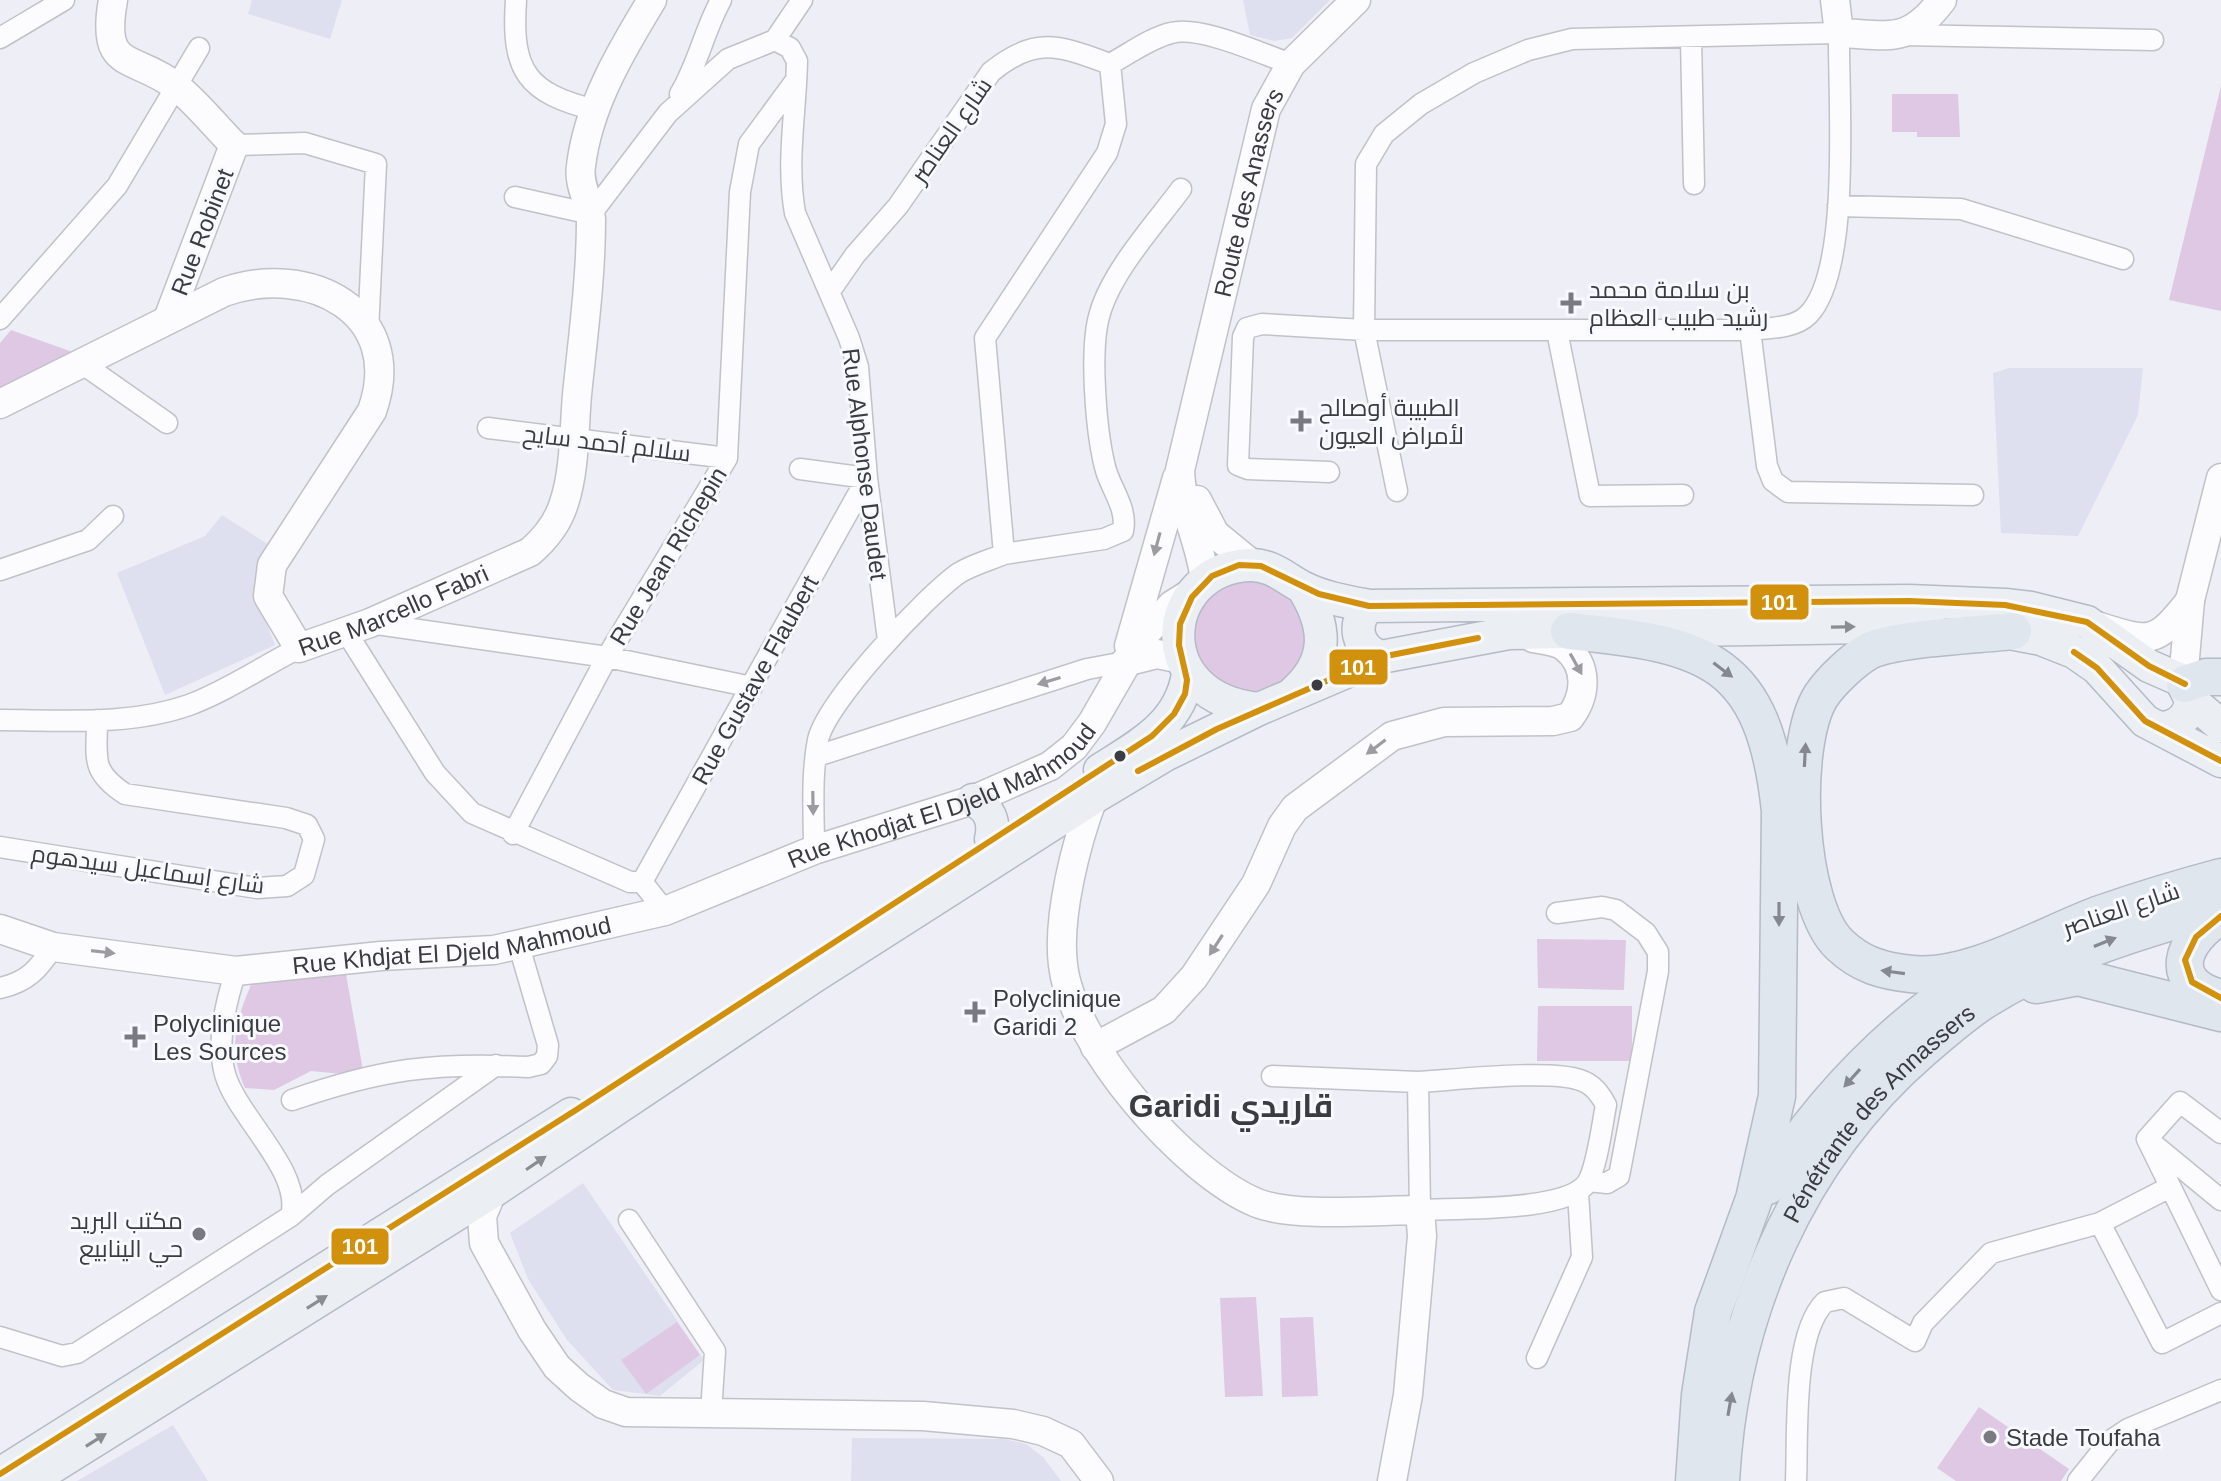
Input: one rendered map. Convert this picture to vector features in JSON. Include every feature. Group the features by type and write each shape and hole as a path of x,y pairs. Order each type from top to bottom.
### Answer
{"highway":[{"path":"1569,631 1646,638 1710,660 1735,679 1755,706 1776,770 1780,811 1777,1096 1768,1146 1737,1248 1713,1312 1700,1395 1694,1481"},
{"path":"2013,631 1893,644 1869,651 1845,671 1820,697 1806,739 1803,816 1809,879 1819,914 1839,944 1872,969 1915,975 1965,968 2023,945"},
{"path":"2180,685 2206,677 2221,677"},
{"name":"شارع العناصر","path":"2023,945 2099,915 2221,877"},
{"name":"Pénétrante des Annassers","path":"1721,1481 1724,1436 1742,1337 1788,1217 1836,1142 1871,1098 1949,1027 1985,1000 2112,939 2221,907"},
{"path":"2221,916 2203,926 2188,947 2184,965 2189,982 2203,993 2221,998"},
{"path":"1737,1248 1792,1148 1883,1043 1941,996 2023,945"},
{"path":"1985,1000 2078,977 2109,982 2188,1007 2221,1013"}],"main road":[{"path":"0,1474 563,1119 1164,726 1181,703 1185,666 1180,623 1201,586 1228,569 1253,565 1271,569 1303,588 1369,606 1909,601 2031,608 2087,622 2180,685 2221,726"},
{"path":"1288,697 1305,683 1318,660 1322,635 1317,610 1303,588"},
{"path":"1369,606 1359,619 1358,635 1367,649 1381,657"},
{"path":"30,1481 429,1233 813,977 1093,798 1165,755 1259,709 1381,657 1509,633 1959,626 2013,631 2074,652 2097,668 2148,718 2221,761"},
{"path":"1185,666 1201,689 1218,701 1259,709"},
{"path":"2148,718 2141,685 2180,685"},
{"path":"2148,718 2182,722 2180,685"},
{"path":"973,800 985,807 992,819 991,839"}],"street":[{"path":"0,38 64,0"},
{"path":"113,0 108,30 112,47 125,60 177,87 234,145 305,143 376,164 368,331"},
{"path":"516,0 517,43 531,79 541,92 555,100 595,110"},
{"name":"Rue Marcello Fabri","path":"0,404 168,319 248,284 297,283 338,299 368,331 380,370 380,387 372,411 272,565 267,582 273,609 299,648 530,552 545,539 565,502 591,214 582,194 580,169 595,110 622,49 652,0"},
{"path":"515,197 591,214 668,113 691,75 704,30 721,0"},
{"path":"668,113 728,59 775,40 802,0"},
{"name":"Route des Anassers","path":"1194,414 1266,109 1291,64 1356,0"},
{"path":"1329,472 1248,469 1238,465 1243,337 1247,328 1262,324 1364,330 1750,330 1786,326 1807,316 1820,295 1833,259 1838,206 1839,33 1835,0"},
{"path":"1903,35 1928,18 1942,0"},
{"path":"1004,554 985,338 1107,153 1116,124 1110,64 1159,37 1183,31 1211,37 1291,64"},
{"path":"1397,491 1364,330 1366,164 1384,134 1421,104 1474,73 1528,50 1572,39 1839,33 2153,40"},
{"path":"1691,38 1694,184"},
{"name":"Rue Alphonse Daudet","path":"775,40 790,48 797,61 791,148 792,197 798,221 830,291 858,367 867,478 888,640"},
{"name":"شارع العناصر","path":"830,291 855,255 898,206 991,72 1028,49 1052,45 1110,64"},
{"path":"0,319 117,186 199,48"},
{"name":"Rue Jean Richepin","path":"513,834 607,657 727,458 736,213 742,180 749,144 796,79"},
{"name":"Rue Robinet","path":"168,319 234,145"},
{"path":"814,850 813,782 818,737 845,694 919,607 961,572 1004,554 1104,539 1123,531 1123,512 1105,467 1095,385 1096,333 1109,293 1181,189"},
{"path":"1838,206 1961,209 2123,259"},
{"path":"1750,330 1767,466 1773,481 1788,492 1973,495"},
{"path":"1557,331 1590,496 1683,495"},
{"path":"80,362 167,423"},
{"path":"1125,662 1194,414"},
{"path":"1194,414 1191,472 1197,500 1215,534 1253,565"},
{"name":"سلالم أحمد سايح","path":"488,428 727,458"},
{"path":"800,469 867,478"},
{"path":"1125,662 1172,605 1201,586 1201,554 1181,499 1180,470"},
{"name":"Rue Gustave Flaubert","path":"642,882 867,478"},
{"path":"2180,685 2190,600 2221,478"},
{"path":"0,570 88,540 113,516"},
{"path":"2087,622 2123,634 2151,637 2165,632 2190,600"},
{"path":"357,626 607,657 752,687"},
{"path":"357,626 435,773 472,813 513,834 630,882 642,882 665,911"},
{"path":"1095,1047 1164,1010 1194,977 1256,884 1282,826 1295,808 1392,736 1444,722 1553,721 1570,717 1581,703 1584,680 1575,659 1563,645 1509,633"},
{"path":"0,720 97,720 159,713 191,704 299,648"},
{"path":"817,756 1087,669 1157,654 1185,666"},
{"name":"Rue Khodjat El Djeld Mahmoud","path":"665,911 814,850 973,800 1050,766 1074,747 1092,723 1125,662"},
{"name":"شارع إسماعيل سيدهوم","path":"0,847 257,888 287,886 304,875 314,839 307,825 286,818 125,794 108,783 96,766 97,720"},
{"path":"1093,798 1076,859 1064,921 1062,963 1069,999 1095,1047 1160,1128 1213,1178 1259,1204 1309,1210 1420,1210 1555,1201 1584,1187 1607,1183 1619,1176 1658,971 1658,952 1646,933 1616,910 1602,907 1557,913"},
{"path":"1036,837 1076,859"},
{"name":"Rue Khdjat El Djeld Mahmoud","path":"236,971 519,946 665,911"},
{"path":"0,929 53,947 236,971 223,1009 225,1074 287,1180 295,1200 291,1216"},
{"path":"292,1100 395,1069 448,1064 536,1066 547,1056 548,1045 519,946"},
{"path":"0,988 25,980 36,971 53,947"},
{"path":"0,1337 62,1356 77,1353 291,1216 327,1185 496,1065"},
{"path":"1272,1076 1418,1082 1528,1077 1577,1079 1587,1083 1606,1105 1584,1187 1582,1257 1537,1358"},
{"path":"1392,1481 1408,1395 1422,1236 1418,1082"},
{"path":"2147,1139 2180,1102 2221,1133"},
{"path":"2147,1139 2170,1187 2215,1259 2221,1290"},
{"path":"2147,1139 2221,1200"},
{"path":"1796,1481 1800,1371 1809,1333 1825,1302 1844,1298 1915,1341 1923,1323 1991,1253 2100,1223 2170,1187"},
{"path":"492,1192 482,1216 484,1243 532,1330 557,1367 603,1404 626,1412 923,1416 1013,1424 1043,1431 1071,1444 1099,1481"},
{"path":"629,1220 715,1351 711,1413"},
{"path":"2100,1223 2162,1343 2221,1313"},
{"path":"429,1233 458,1231 484,1243"},
{"path":"2078,1481 2110,1441 2128,1429 2221,1390"}],"shaded area":[{"path":"252,0 342,0 330,39 248,14"},
{"path":"1243,0 1330,0 1292,38 1274,41 1250,35"},
{"path":"2221,86 2221,311 2169,300"},
{"path":"1892,94 1958,94 1960,137 1917,137 1917,132 1892,132"},
{"path":"11,330 78,354 0,394 0,343"},
{"path":"2009,368 2143,368 2138,415 2078,536 2001,533 1993,373"},
{"path":"222,515 274,548 258,603 275,645 165,695 117,573 205,536"},
{"path":"1251,580 1272,584 1291,596 1303,615 1307,636 1303,657 1291,676 1272,688 1251,692 1230,688 1211,676 1199,657 1195,636 1199,615 1211,596 1230,584"},
{"path":"1537,939 1626,940 1624,990 1538,988"},
{"path":"258,969 313,976 346,974 364,1076 311,1071 274,1090 245,1088 235,1041 240,1013"},
{"path":"1538,1006 1632,1006 1632,1061 1537,1061"},
{"path":"583,1183 704,1360 660,1396 613,1390 567,1340 528,1279 510,1233"},
{"path":"1256,1297 1263,1396 1225,1397 1220,1298"},
{"path":"1313,1317 1318,1396 1282,1397 1280,1318"},
{"path":"677,1322 700,1355 646,1394 621,1360"},
{"name":"Stade Toufaha","path":"1979,1407 2069,1469 2061,1481 1956,1481 1937,1468"},
{"path":"173,1425 208,1481 77,1481"},
{"path":"852,1438 1004,1439 1026,1444 1043,1457 1061,1481 851,1481"}],"transit line":[{"name":"101","path":"0,1474 576,1110 1152,736 1174,714 1185,694 1187,680 1179,645 1180,624 1192,597 1212,576 1239,565 1261,566 1319,594 1369,606 1909,601 2005,605 2087,622 2149,666 2185,684"},
{"name":"101","path":"1138,771 1217,729 1381,657 1478,638"},
{"name":"101","path":"2074,652 2097,668 2145,721 2221,761"},
{"name":"101","path":"2221,916 2196,937 2185,960 2192,982 2221,998"}],"place":[{"name":"بن سلامة محمد رشيد طبيب العظام","path":"1571,303"},
{"name":"الطبيبة أوصالح لأمراض العيون","path":"1301,421"},
{"name":"Polyclinique Garidi 2","path":"975,1012"},
{"name":"Polyclinique Les Sources","path":"135,1037"},
{"name":"مكتب البريد حي الينابيع","path":"199,1234"},
{"name":"Stade Toufaha","path":"1990,1437"}],"district":[{"name":"Garidi قاريدي","path":"1231,1106"}]}
